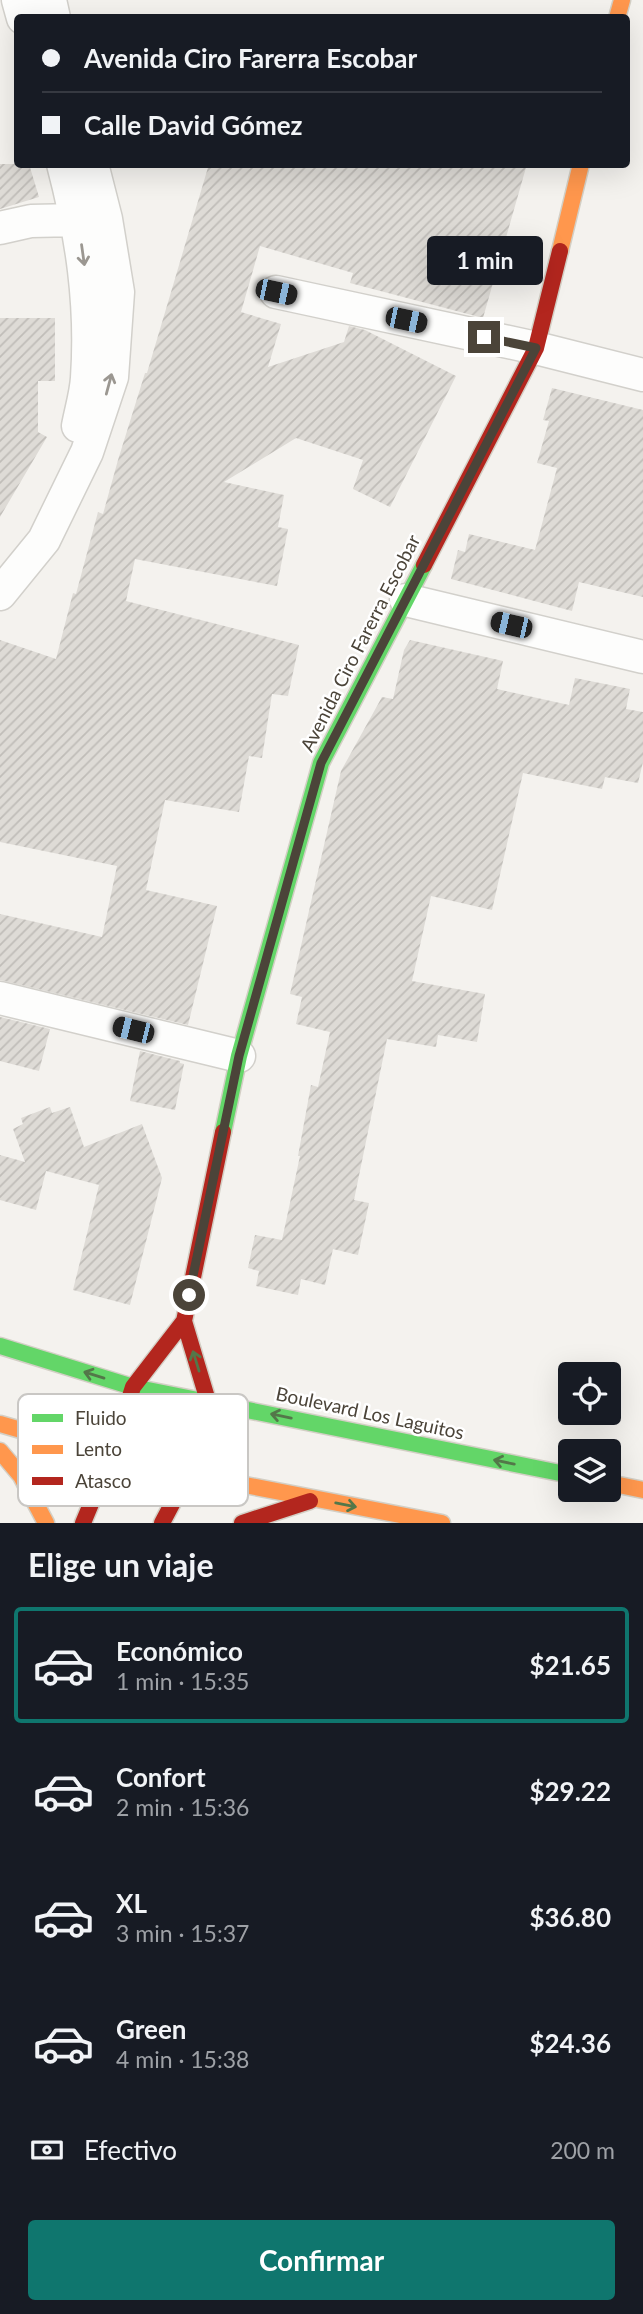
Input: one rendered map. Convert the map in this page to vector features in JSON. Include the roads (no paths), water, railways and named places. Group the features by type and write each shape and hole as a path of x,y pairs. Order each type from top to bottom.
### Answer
{"main road":[{"name":"Avenida Ciro Farerra Escobar","path":"133,1387 184,1321 239,1056 321,763 536,348 580,168"},
{"name":"Avenida Ciro Farerra Escobar","path":"184,1321 206,1394"},
{"name":"Boulevard Los Laguitos","path":"0,1346 133,1387 170,1394"},
{"path":"131,1394 133,1387"},
{"name":"Boulevard Los Laguitos","path":"248,1409 558,1473"},
{"path":"0,1424 18,1429"},
{"path":"0,1451 18,1474"},
{"path":"621,1485 643,1490"},
{"path":"248,1486 442,1523"},
{"path":"242,1523 317,1499"},
{"path":"37,1506 46,1523"},
{"path":"83,1523 90,1506"},
{"path":"162,1523 171,1506"}],"street":[{"path":"0,563 23,532 76,436 87,380 88,306 78,219 64,168"},
{"path":"0,594 44,540 87,452 112,377 118,292 106,219 93,168"},
{"path":"0,228 31,221 78,219"},
{"path":"276,292 536,348 643,375"},
{"path":"406,600 643,657"},
{"path":"0,998 239,1056"}]}
